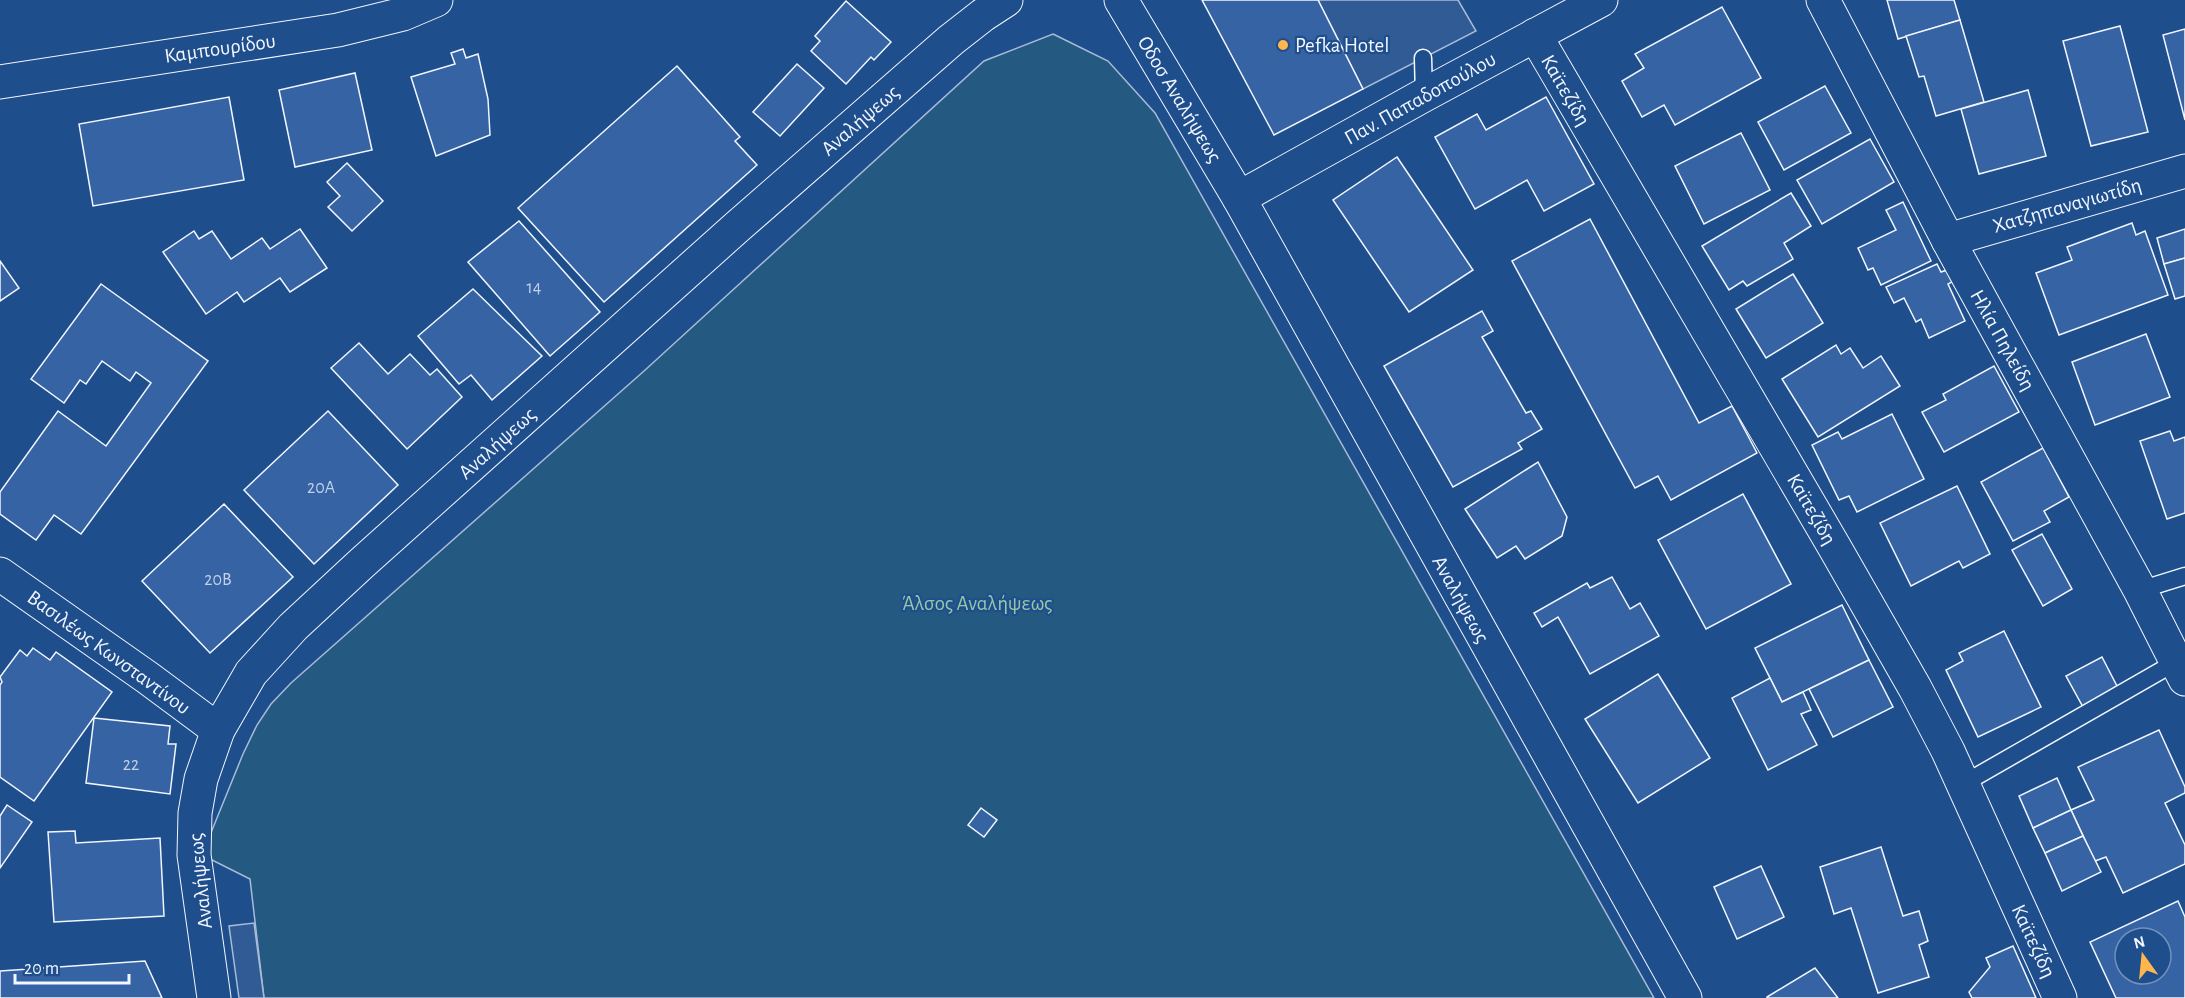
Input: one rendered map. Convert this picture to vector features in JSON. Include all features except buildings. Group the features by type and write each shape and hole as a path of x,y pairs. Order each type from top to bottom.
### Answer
{"street":[{"name":"Καμπουρίδου","path":"0,82 338,30 403,14 436,0"},
{"name":"Αναλήψεως","path":"214,998 193,838 197,797 218,730 251,673 293,627 764,204 951,40 1006,0"},
{"name":"Οδοσ Αναλήψεως","path":"1121,0 1239,198"},
{"name":"Παν. Παπαδοπούλου","path":"1239,198 1601,0"},
{"name":"Ηλία Πηλείδη","path":"1822,0 1948,240 2140,590 2181,671"},
{"name":"Καϊτεζίδη","path":"1535,35 1878,622 1948,751 2060,998"},
{"name":"Χατζηπαναγιωτίδη","path":"1948,240 2185,171"},
{"name":"Αναλήψεως","path":"1239,198 1685,998"},
{"name":"Βασιλέως Κωνσταντίνου","path":"0,574 218,730"}],"lane":[{"path":"1423,58 1424,95"},
{"path":"2140,590 2185,576"},
{"path":"1963,784 2181,671"}],"green space":[{"name":"Άλσος Αναλήψεως","path":"1053,34 1108,61 1155,113 1654,998 264,998 250,879 210,859 208,840 243,754 257,725 271,704 291,683 644,371 984,61"}],"shaded area":[{"path":"1318,0 1458,0 1476,31 1363,89"},
{"path":"254,923 264,998 239,998 229,926"}],"place":[{"name":"Pefka Hotel","path":"1283,45"}]}
